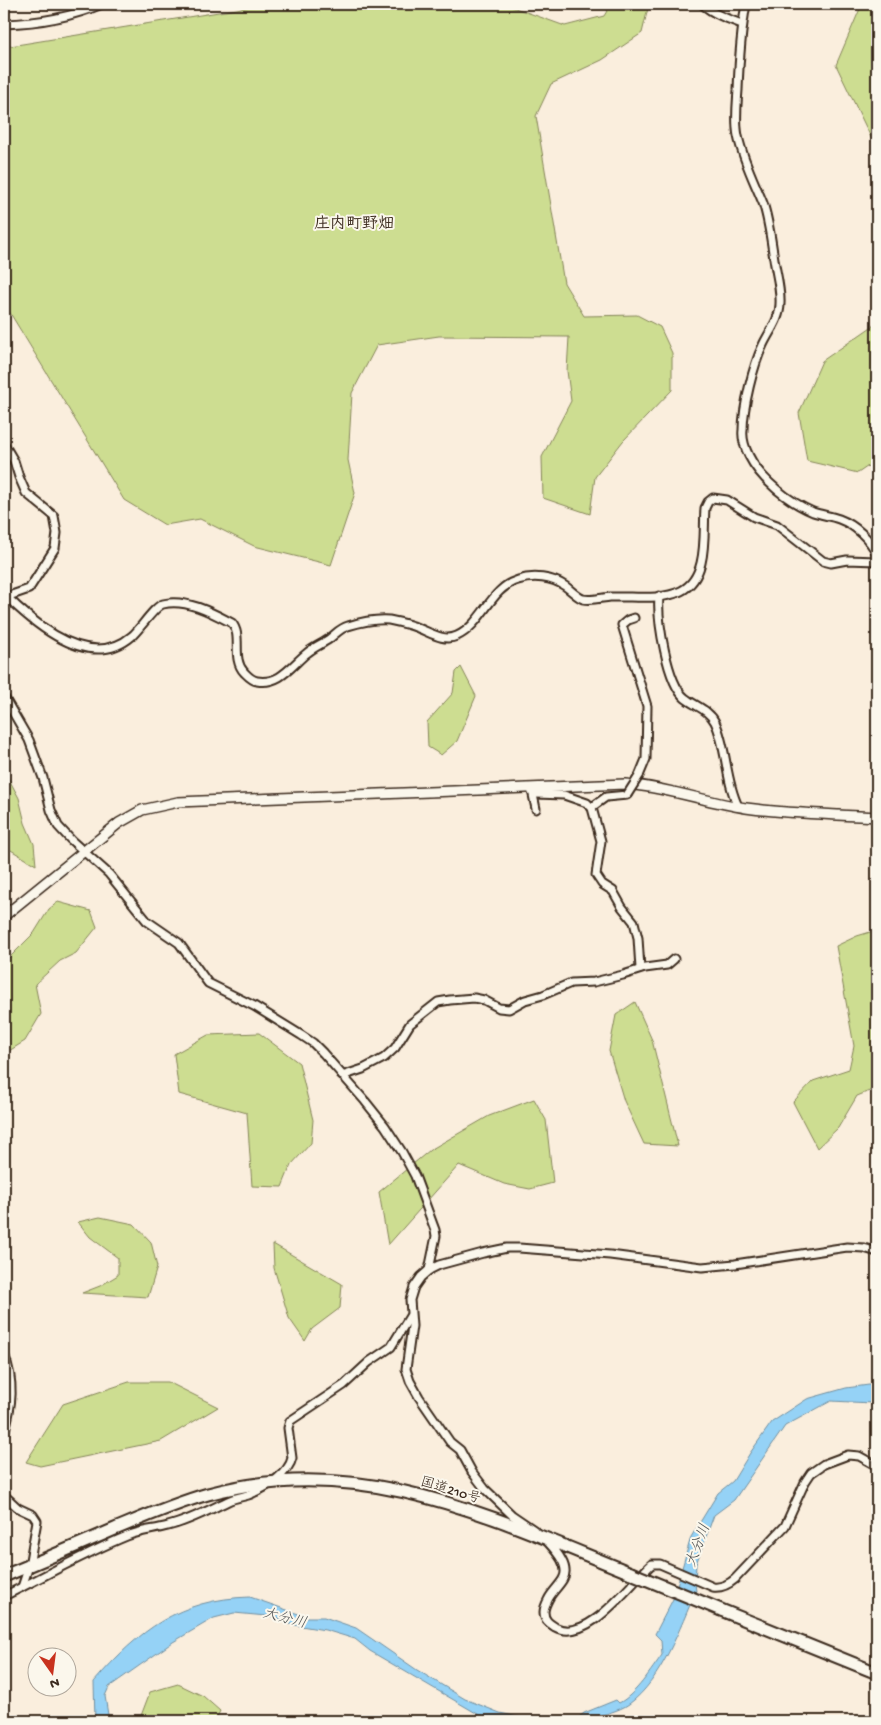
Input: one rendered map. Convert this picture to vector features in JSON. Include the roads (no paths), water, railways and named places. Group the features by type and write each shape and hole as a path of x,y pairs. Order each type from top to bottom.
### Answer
{"highway":[{"name":"国道210号","path":"4,1576 187,1500 229,1489 270,1482 317,1480 357,1483 387,1487 469,1510 877,1672"}],"street":[{"path":"4,24 58,18 84,12 102,4"},
{"path":"702,4 709,10 742,24"},
{"path":"746,4 742,24 737,110 738,135 751,178 763,204 768,222 780,304 777,320 763,345 754,369 744,416 744,440 748,455 766,480 807,509 840,519 850,525 865,536 877,554"},
{"path":"4,444 14,461 26,493 54,516 57,533 55,548 29,589 5,595"},
{"path":"5,595 34,621 58,637 84,647 115,647 126,642 160,605 182,604 198,608 228,621 234,626 240,668 249,678 258,681 276,679 283,675 312,649 349,626 377,620 390,620 440,637 448,639 455,637 466,631 476,622 510,583 522,579 550,579 584,599 659,596 681,591 694,579 702,562 704,508 713,498 727,500 754,517 776,525 823,561 831,563 847,560 877,561"},
{"path":"659,596 660,618 668,667 675,683 685,698 708,713 716,724 730,785 738,806"},
{"path":"592,806 606,797 627,795 639,776 646,759 647,706 622,625 634,618"},
{"path":"4,697 29,740 43,778 54,818 64,833 109,874 147,921 178,944 208,983 254,1006 307,1039 323,1053 385,1126 415,1176 435,1230 436,1236 429,1270"},
{"path":"4,916 110,829 129,816 171,803 532,790 608,784 638,785 662,789 763,810 877,817"},
{"path":"532,790 536,794 564,795 592,806 601,841 596,875 602,884 613,891 622,907 634,922 638,938 640,969"},
{"path":"532,790 536,809"},
{"path":"342,1076 363,1069 384,1058 394,1048 410,1024 438,1002 480,998 499,1008 508,1009 525,1000 543,995 571,983 594,982 640,969 667,965 674,959"},
{"path":"877,1252 847,1247 742,1263 702,1266 610,1255 513,1248 483,1253 429,1270 421,1277 412,1292 410,1300 412,1326 406,1369 413,1387 446,1437 460,1450 472,1472 485,1489 512,1514 545,1539 559,1557 565,1573 563,1579 548,1599 545,1607 545,1616 551,1624 566,1631 574,1630 595,1619 624,1594 652,1564 660,1564 706,1585 718,1588 729,1584 781,1532 789,1520 805,1482 817,1469 839,1458 853,1455 868,1459 877,1466"},
{"path":"4,1596 98,1548 130,1534 173,1525 211,1510 228,1500 252,1494 270,1482 284,1472 291,1462 288,1428 290,1421 344,1385 369,1362 391,1347 410,1316"},
{"path":"4,1354 10,1369 12,1390 4,1434"},
{"path":"4,1495 16,1507 31,1513 38,1524 29,1566 22,1587"}],"water":[{"name":"大分川","path":"869,1385 877,1389 877,1405 872,1403 831,1401 785,1426 734,1500 714,1515 696,1564 696,1591 669,1652 651,1681 641,1694 629,1704 589,1721 574,1721 584,1713 616,1700 619,1703 625,1699 643,1681 662,1655 661,1640 655,1634 673,1599 691,1537 718,1493 733,1481 772,1422 807,1399 846,1388"},
{"name":"大分川","path":"250,1597 307,1617 324,1617 356,1628 417,1670 465,1699 500,1713 523,1718 525,1721 488,1720 370,1651 355,1639 325,1630 289,1624 277,1617 234,1613 214,1618 173,1642 109,1687 105,1696 109,1721 95,1721 94,1682 127,1647 144,1633 181,1611 225,1599"}],"district":[{"name":"庄内町野畑","path":"354,222"}]}
